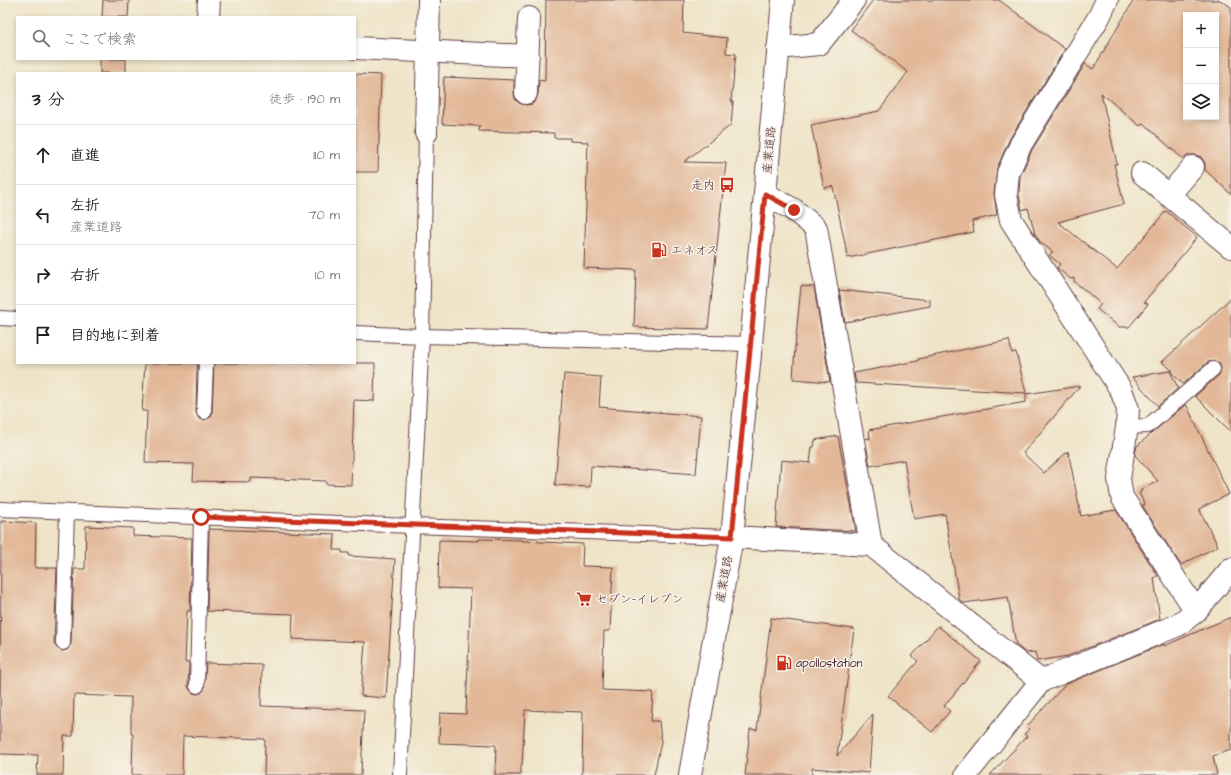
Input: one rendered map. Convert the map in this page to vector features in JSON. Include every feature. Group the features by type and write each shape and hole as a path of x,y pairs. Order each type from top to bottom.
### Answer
{"street":[{"path":"208,16 209,0"},
{"path":"426,133 429,0"},
{"name":"産業道路","path":"690,775 732,537 783,0"},
{"path":"778,48 819,44 854,0"},
{"path":"1107,0 1100,17 1021,144 1008,173 1006,196 1011,220 1121,390 1128,409 1127,427 1119,479 1122,497 1196,611"},
{"path":"526,93 529,18"},
{"path":"356,48 528,56"},
{"path":"1169,196 1193,167"},
{"path":"1142,173 1231,247"},
{"path":"765,194 794,210 816,228 871,545"},
{"path":"732,537 871,545 1041,681"},
{"path":"966,775 1041,681 1178,625 1196,611 1231,569"}],"lane":[{"path":"400,775 422,336 426,133"},
{"path":"0,318 16,319"},
{"path":"356,333 751,344"},
{"path":"204,412 206,364"},
{"path":"1127,427 1148,426 1213,369"},
{"path":"0,509 412,526 732,537"},
{"path":"63,643 67,512"},
{"path":"197,686 201,517"}],"building":[{"path":"103,0 129,0 128,16 102,16"},
{"path":"546,0 684,0 683,33 727,38 726,53 736,54 731,101 733,102 731,125 684,162 726,163 708,329 634,327 636,270 584,268 588,142 570,141 570,138 554,138 554,133 479,131 480,126 442,124 444,77 514,80 515,99 519,103 526,105 532,104 536,100 539,80 545,81"},
{"path":"873,0 999,0 1065,49 1010,138 997,168 994,194 997,215 972,221 974,232 848,258 833,186 824,188 811,125 879,111 908,72 851,30"},
{"path":"1134,0 1220,0 1231,7 1231,194 1205,170 1205,163 1201,157 1188,154 1183,159 1143,123 1140,126 1101,93 1117,164 1114,164 1124,204 1058,222 1117,269 1166,211 1197,237 1144,302 1148,304 1129,327 1119,327 1097,309 1101,304 1074,281 1074,278 1071,279 1057,268 1060,264 1049,255 1053,252 1040,242 1035,234 1028,208 1022,210 1019,194 1020,176 1032,150 1085,64 1093,69"},
{"path":"100,60 126,60 126,72 100,72"},
{"path":"356,74 381,75 378,172 356,172"},
{"path":"801,286 814,287 830,382 793,379"},
{"path":"839,290 930,300 930,306 845,322"},
{"path":"1231,298 1231,432 1195,396 1219,375 1221,368 1219,363 1215,361 1208,362 1183,384 1170,371 1173,371 1162,362"},
{"path":"1009,340 1012,353 1016,352 1026,393 856,383 854,373 918,361 918,359"},
{"path":"375,363 374,401 354,400 351,485 326,484 326,481 251,478 251,482 193,481 194,464 145,463 147,411 142,411 145,364 197,364 196,412 199,419 204,420 211,417 212,413 214,364"},
{"path":"1170,371 1178,388 1158,406 1132,377"},
{"path":"564,374 601,377 599,407 701,416 696,474 591,466 590,487 555,485"},
{"path":"1080,386 1023,453 1044,473 1068,451 1081,516 1116,510 1158,576 1154,578 1160,619 1068,656 1037,661 1035,652 1026,653 1016,645 1008,597 964,603 959,599 945,514 914,519 904,460 870,466 865,438 870,439 869,430 1026,402 1026,394"},
{"path":"1186,404 1229,494 1199,509 1218,546 1181,565 1142,505 1145,505 1139,493 1141,490 1158,481 1135,455 1137,446"},
{"path":"838,436 856,531 776,527 781,460 810,463 812,447 814,447 815,440"},
{"path":"1,521 36,523 35,568 57,568 54,643 56,647 62,651 67,650 71,644 74,569 85,569 86,526 133,528 133,536 192,538 190,611 187,611 185,662 189,662 188,686 190,690 197,694 204,690 206,663 262,665 261,706 364,710 361,775 264,775 265,739 183,736 182,775 132,775 133,734 131,734 131,697 74,695 73,736 64,736 63,775 37,775 38,755 0,754"},
{"path":"209,529 335,534 334,550 342,550 342,553 349,553 349,556 395,559 386,698 361,696 365,642 292,639 293,614 207,611"},
{"path":"479,539 583,544 582,566 613,567 610,631 604,631 602,690 653,692 651,721 659,721 661,742 654,775 582,775 583,712 525,710 521,775 495,775 495,745 439,743 440,713 466,714 471,589 438,588 439,540 479,541"},
{"path":"1231,617 1231,750 1213,756 1217,775 990,775 1027,736 1024,734 1030,729 1027,726 1066,684 1164,644 1164,646"},
{"path":"771,618 854,629 837,756 873,714 869,773 812,768 812,775 745,775 750,729 757,730"},
{"path":"938,626 981,661 944,706 950,711 932,732 888,696 918,661 912,656"}],"place":[{"name":"走内","path":"727,185"},
{"name":"エネオス","path":"659,250"},
{"name":"セブン-イレブン","path":"584,599"},
{"name":"apollostation","path":"784,663"}],"route":[{"path":"201,517 732,537 765,194 794,210"}]}
